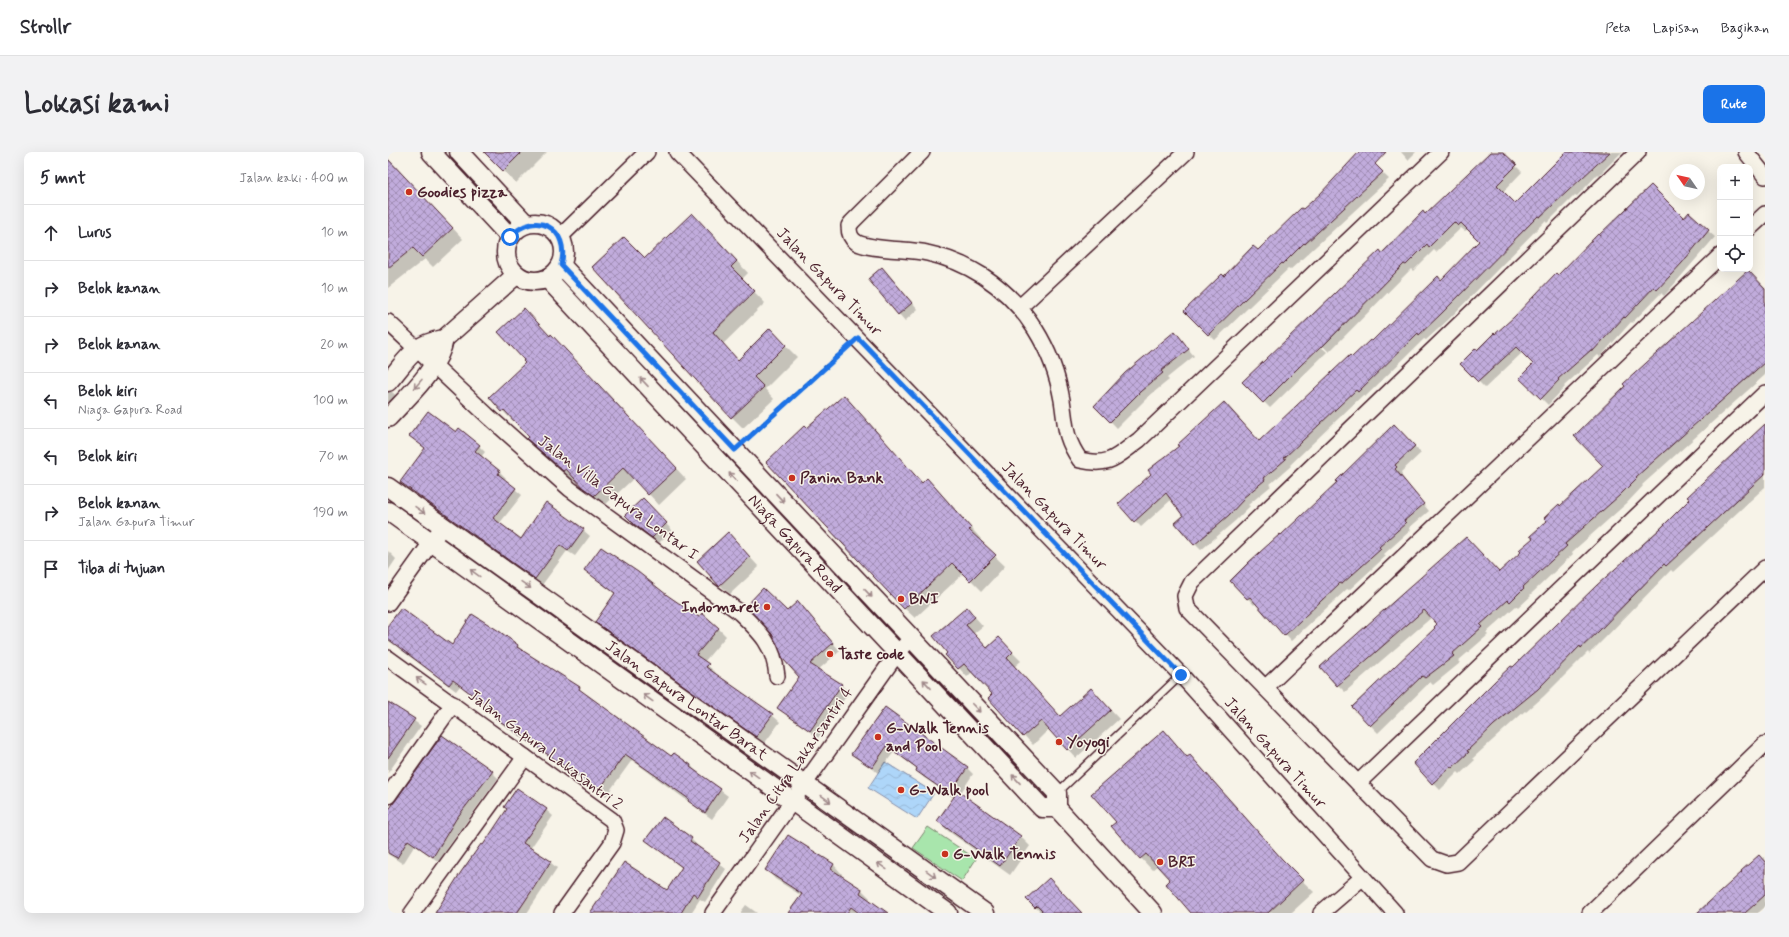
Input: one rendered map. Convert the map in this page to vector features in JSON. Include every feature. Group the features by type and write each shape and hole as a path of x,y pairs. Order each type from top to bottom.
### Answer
{"street":[{"path":"431,152 510,237"},
{"path":"459,152 526,224"},
{"path":"560,237 647,152"},
{"name":"Jalan Gapura Timur","path":"677,152 858,338 1181,675 1395,913"},
{"path":"922,152 852,222 849,226 852,238 856,242 869,247 928,253 956,262 983,276 1020,307 1042,338 1051,360 1062,401 1065,431 1072,448 1080,460 1095,464 1108,461 1139,440 1440,152"},
{"path":"1020,307 1186,152"},
{"path":"1638,152 1192,582 1185,596 1187,608 1432,859 1446,864 1458,862 1765,568"},
{"path":"1746,152 1765,176"},
{"path":"1753,225 1765,214"},
{"path":"526,224 545,225 553,229 560,237 564,255 561,265 556,273 548,279 531,282 516,275 509,267 506,257 506,247 510,237 526,224"},
{"path":"1265,688 1717,259"},
{"name":"Niaga Gapura Road","path":"561,265 911,639 1052,803"},
{"path":"388,382 416,349 431,341 444,339 516,275"},
{"name":"Niaga Gapura Road","path":"548,279 898,652 1052,803"},
{"name":"Jalan Villa Gapura Lontar I","path":"388,322 519,444 570,489 738,611 758,630 773,652 777,676"},
{"path":"388,418 434,365 443,347 444,339"},
{"path":"1358,783 1765,393"},
{"name":"Jalan Gapura Lontar Barat","path":"388,487 985,913"},
{"name":"Jalan Gapura Lontar Barat","path":"388,511 948,913"},
{"path":"388,603 443,526"},
{"name":"Jalan Citra Lakarsantri 4","path":"713,913 898,652 911,639"},
{"name":"Jalan Gapura Lakasantri 2","path":"388,658 612,820 615,835 612,843 562,913"},
{"path":"388,796 453,704"},
{"path":"1590,913 1765,744"},
{"path":"412,913 525,757"},
{"path":"1052,803 1153,913"},
{"path":"1320,913 1362,878"}],"lane":[{"path":"1052,803 1181,675"}],"path":[{"path":"735,450 858,338"}],"green space":[{"name":"G-Walk Tennis","path":"928,827 976,859 962,881 913,848"}],"water":[{"name":"G-Walk pool","path":"885,762 934,793 917,819 868,788"}],"building":[{"path":"484,152 522,152 503,171"},
{"path":"1359,152 1386,152 1375,164 1383,172 1305,244 1304,243 1283,264 1282,263 1208,335 1184,311 1222,274 1224,276 1253,246 1258,250 1301,208 1303,209 1320,194"},
{"path":"1490,152 1503,152 1517,165 1497,185 1515,203 1566,152 1610,152 1540,217 1538,216 1419,335 1418,333 1358,392 1356,390 1284,458 1286,459 1264,478 1265,480 1243,498 1244,499 1229,515 1194,545 1175,523 1183,516 1166,493 1134,522 1118,504 1151,474 1148,470 1179,446 1177,445 1224,402 1259,441 1350,355 1352,357 1370,340 1372,341 1438,276 1441,280 1479,241 1461,223 1458,226 1454,222 1429,247 1427,244 1406,265 1404,264 1322,347 1321,346 1263,403 1242,382 1380,250 1382,253 1423,211 1425,214"},
{"path":"388,159 453,228 422,257 413,248 388,268"},
{"path":"1651,185 1684,218 1689,212 1709,230 1682,263 1657,290 1654,287 1593,351 1591,350 1558,379 1559,380 1541,399 1519,378 1533,364 1516,347 1478,382 1460,364 1476,348 1477,350 1494,333 1495,334 1514,317 1556,273 1558,275 1598,234 1599,235"},
{"path":"692,213 737,261 731,267 755,291 713,332 738,360 770,328 786,345 754,377 764,387 731,418 592,267 624,237 645,258"},
{"path":"882,267 912,303 898,315 868,279"},
{"path":"1746,272 1750,272 1765,288 1765,362 1636,477 1637,478 1620,495 1565,544 1567,546 1523,587 1524,588 1510,602 1508,600 1480,625 1482,627 1452,654 1454,656 1425,678 1422,676 1370,726 1352,707 1435,628 1434,627 1437,624 1424,610 1337,686 1320,667 1466,537 1499,572 1521,552 1519,550 1533,538 1530,536 1547,521 1544,518 1559,504 1560,506 1603,466 1574,436 1625,386 1623,384"},
{"path":"524,308 550,336 551,334 677,468 648,495 623,468 594,496 583,488 566,469 563,471 527,439 529,437 504,410 502,412 489,397 525,363 523,361 524,360 498,332"},
{"path":"1175,331 1189,349 1161,371 1163,373 1141,391 1110,422 1094,406 1125,373"},
{"path":"844,395 922,483 927,478 971,528 969,530 996,555 970,581 952,563 904,609 766,462 804,426 806,428"},
{"path":"428,411 456,432 459,428 480,445 475,451 500,471 498,474 516,488 493,518 521,539 546,502 584,529 568,551 560,545 535,579 400,482 425,448 409,436"},
{"path":"1394,424 1415,446 1395,465 1397,467 1395,469 1424,504 1404,521 1406,523 1379,547 1381,549 1342,584 1340,583 1284,636 1250,597 1247,599 1230,581 1337,482 1336,481"},
{"path":"1765,424 1765,474 1666,566 1664,564 1598,632 1581,648 1580,646 1538,689 1494,725 1467,751 1469,752 1432,784 1413,763 1495,681 1511,666 1513,667 1597,585 1660,529 1690,499 1687,497"},
{"path":"643,498 667,523 652,538 625,515"},
{"path":"728,532 750,557 719,586 697,561"},
{"path":"601,547 699,617 702,613 719,628 696,655 709,664 706,667 773,714 756,737 595,622 615,593 584,570"},
{"path":"763,588 787,611 798,601 833,643 810,664 842,684 810,731 777,708 799,677 783,659 772,634 746,606"},
{"path":"967,607 975,617 966,625 987,648 999,637 1013,652 1007,658 1060,716 1091,688 1111,710 1067,750 1041,721 1023,737 988,698 992,694 964,664 958,669 945,655 947,653 933,636"},
{"path":"401,608 452,645 472,614 499,631 518,645 517,647 580,687 579,689 671,756 674,753 691,765 690,767 721,789 705,813 688,801 689,799 625,754 599,790 494,717 496,713 453,680 449,685 388,639 388,625"},
{"path":"388,702 415,719 388,758"},
{"path":"885,707 968,767 949,794 916,771 917,768 887,746 872,768 851,754"},
{"path":"1164,730 1187,757 1190,755 1282,859 1303,880 1268,913 1191,913 1166,884 1170,880 1146,854 1140,859 1111,826 1116,822 1091,794"},
{"path":"442,735 493,771 456,819 433,857 408,840 397,858 388,853 388,811"},
{"path":"517,788 547,809 523,843 551,861 533,889 517,913 435,913 461,872 481,844 483,845 507,809 504,807"},
{"path":"958,791 1021,836 1000,866 937,821"},
{"path":"663,817 692,838 690,841 720,862 698,897 693,893 681,913 590,913 624,862 667,890 682,867 645,840"},
{"path":"788,835 834,864 831,869 862,889 860,893 888,913 859,913 851,907 847,913 788,913 802,894 765,870"},
{"path":"1759,855 1765,862 1765,895 1745,913 1697,913 1742,872 1741,871"},
{"path":"1049,878 1082,913 1044,913 1037,906 1035,908 1026,899"}],"place":[{"name":"Goodies pizza","path":"409,192"},
{"name":"Panin Bank","path":"792,478"},
{"name":"BNI","path":"901,599"},
{"name":"Indomaret","path":"767,607"},
{"name":"Taste code","path":"830,654"},
{"name":"G-Walk Tennis and Pool","path":"878,737"},
{"name":"Yoyogi","path":"1059,742"},
{"name":"G-Walk pool","path":"901,790"},
{"name":"G-Walk Tennis","path":"945,854"},
{"name":"BRI","path":"1160,862"}],"route":[{"path":"510,237 526,224 535,223 545,225 553,229 560,237 563,246 564,255 561,265 735,450 858,338 1181,675"}]}
